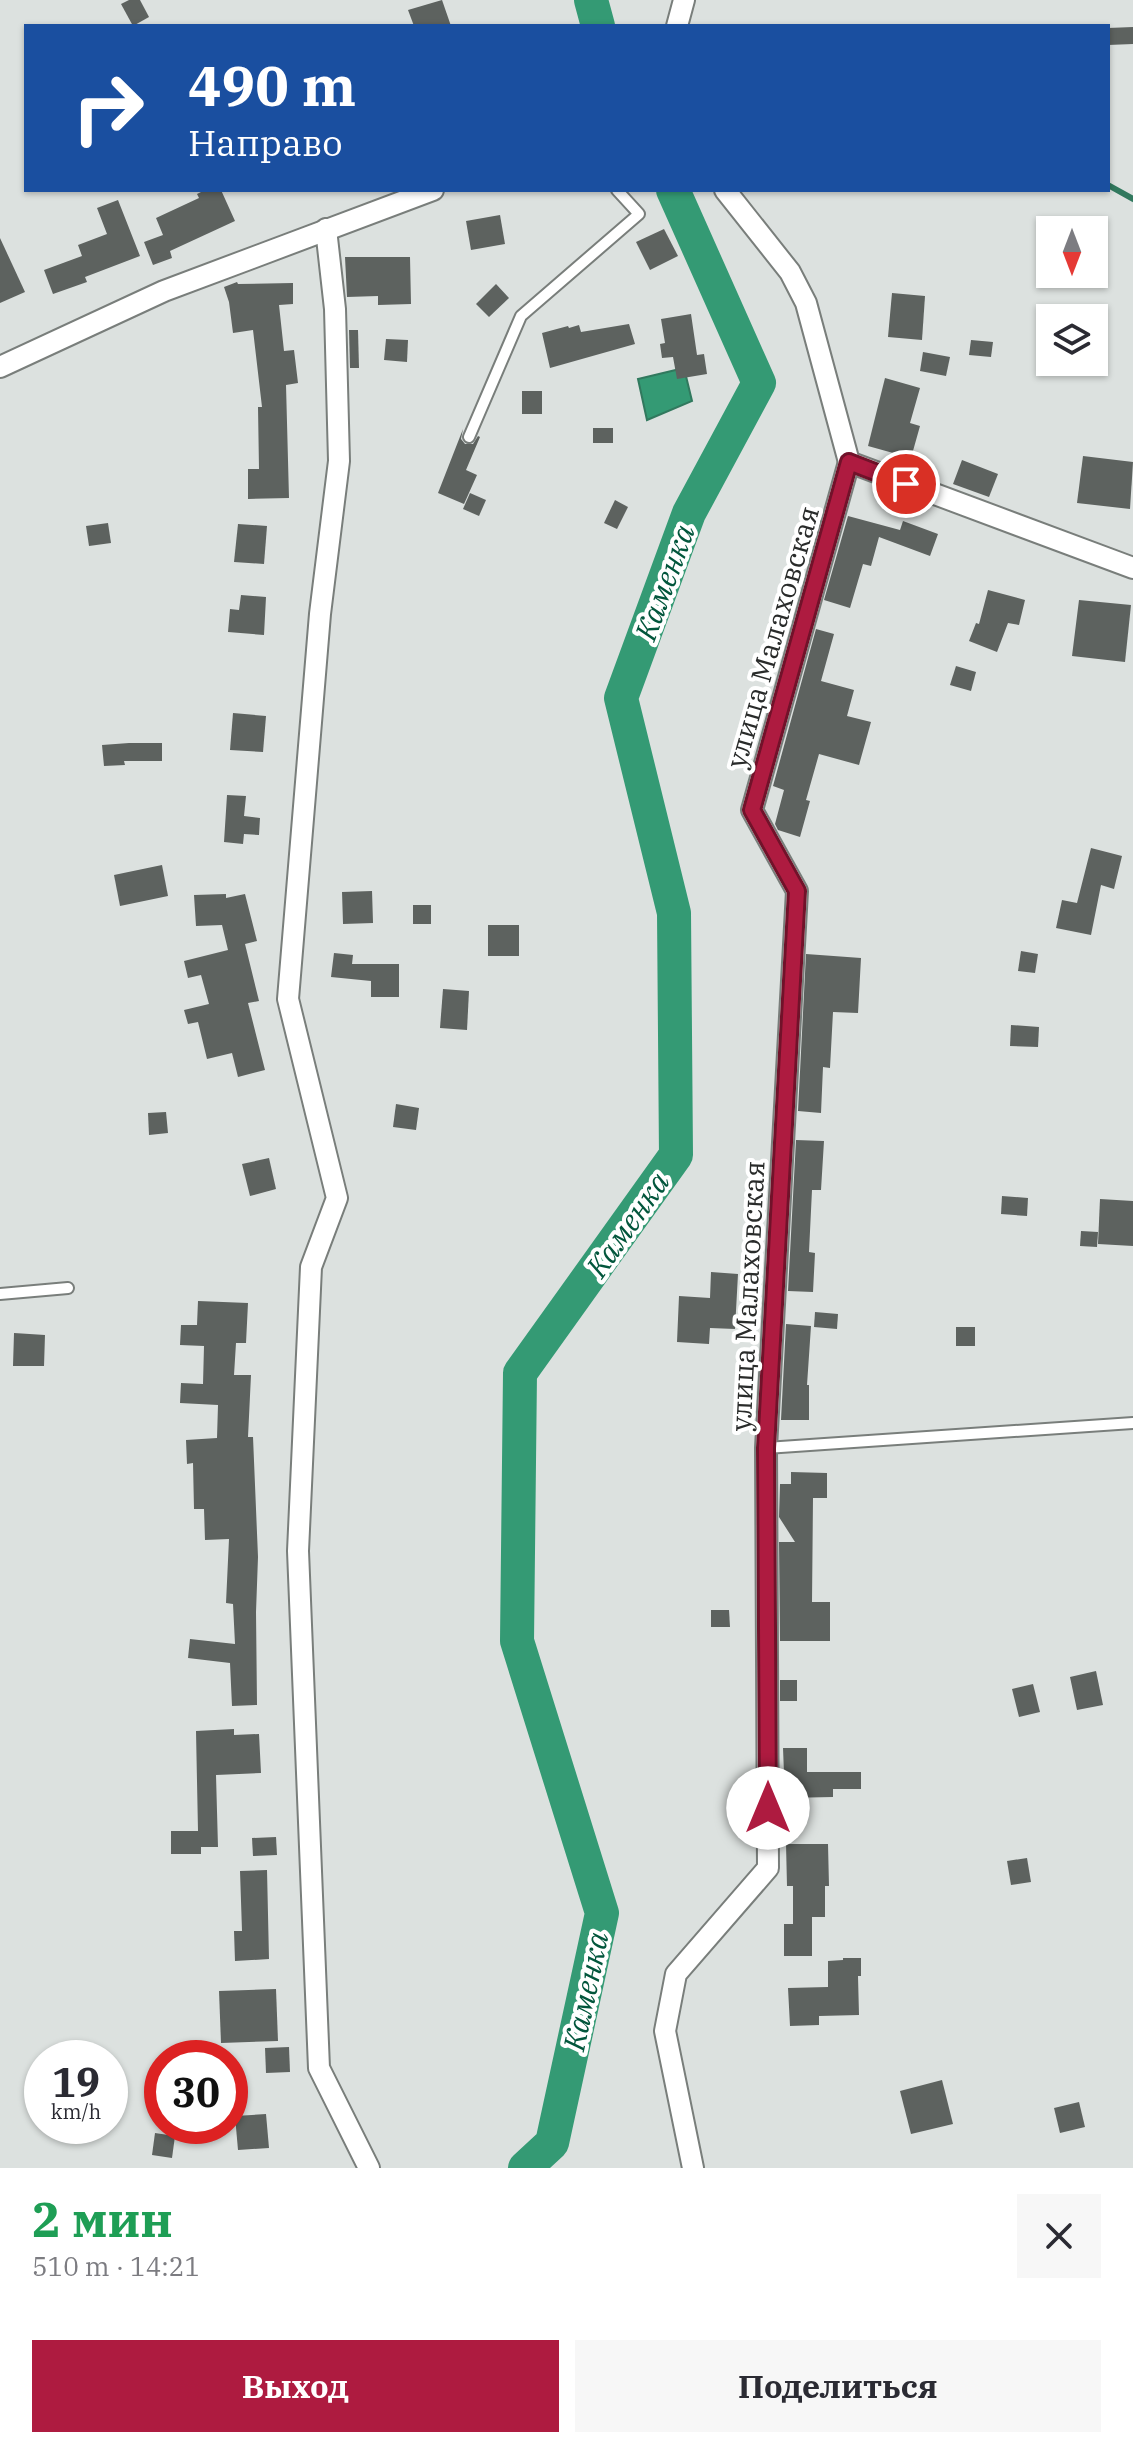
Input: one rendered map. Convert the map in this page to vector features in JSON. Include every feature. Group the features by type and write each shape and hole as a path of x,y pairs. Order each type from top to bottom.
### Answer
{"street":[{"path":"678,24 684,0"},
{"path":"0,367 164,291 428,192"},
{"path":"727,192 790,272 806,303 849,462 1133,568"},
{"path":"326,229 335,309 339,461 320,614 288,999 337,1198 311,1267 298,1551 319,2068 369,2168"},
{"name":"улица Малаховская","path":"693,2168 665,2031 676,1974 768,1868 766,1448 797,891 752,810 849,462"}],"lane":[{"path":"469,437 521,316 639,214 619,192"},
{"path":"0,1294 68,1288"},
{"path":"766,1448 1133,1423"}],"shaded area":[{"path":"684,368 692,401 647,420 638,379"}],"building":[{"path":"140,0 149,17 132,24 121,4"},
{"path":"442,0 450,24 413,24 408,10"},
{"path":"1133,27 1133,44 1110,45 1110,28"},
{"path":"222,192 235,221 170,251 172,258 153,265 144,242 163,235 156,218 199,198 197,194"},
{"path":"118,200 140,256 85,277 87,282 53,294 44,270 82,256 78,245 107,234 97,208"},
{"path":"500,215 505,244 471,250 466,221"},
{"path":"664,229 678,256 650,270 636,242"},
{"path":"0,238 25,292 0,303"},
{"path":"345,257 410,257 411,304 378,305 378,296 347,297"},
{"path":"237,282 293,283 293,304 279,305 284,351 294,350 298,383 286,385 289,498 248,499 248,469 259,469 258,407 262,407 253,330 233,333 224,287"},
{"path":"496,284 509,298 489,317 476,304"},
{"path":"892,293 925,296 922,340 888,337"},
{"path":"691,314 697,355 704,354 707,374 677,379 673,357 662,358 660,344 665,343 661,319"},
{"path":"629,324 635,344 550,368 542,333 568,326 579,325 581,332"},
{"path":"349,330 358,330 359,368 350,368"},
{"path":"386,339 408,340 407,362 384,360"},
{"path":"971,340 993,342 991,357 969,355"},
{"path":"923,352 950,357 946,376 920,371"},
{"path":"885,378 920,388 910,423 920,426 911,458 868,446"},
{"path":"522,391 542,391 542,414 522,414"},
{"path":"593,428 613,428 613,443 593,443"},
{"path":"463,429 461,439 465,444 473,444 480,437 466,470 477,475 464,504 438,493"},
{"path":"1083,456 1133,462 1130,509 1077,503"},
{"path":"962,460 998,474 989,497 953,484"},
{"path":"470,493 486,500 479,516 463,509"},
{"path":"615,500 628,507 617,529 604,523"},
{"path":"848,516 900,530 903,521 938,534 930,556 879,537 871,566 863,564 850,608 824,600"},
{"path":"108,523 111,543 89,546 86,526"},
{"path":"238,524 267,526 264,564 234,562"},
{"path":"988,590 1025,600 1019,625 1008,623 997,652 969,641 976,623 979,624"},
{"path":"241,595 266,597 264,635 228,632 230,609 239,610"},
{"path":"1079,600 1131,605 1125,662 1072,656"},
{"path":"816,629 834,634 821,681 854,690 847,716 871,722 859,765 819,754 806,800 810,801 800,837 778,830 775,824 784,790 773,786"},
{"path":"956,666 976,672 971,691 950,685"},
{"path":"233,713 266,716 263,752 230,750"},
{"path":"162,743 162,761 124,761 125,765 104,766 102,745"},
{"path":"227,795 246,796 244,816 260,818 259,835 244,834 243,844 224,842"},
{"path":"1091,848 1122,856 1114,889 1101,885 1091,935 1056,928 1062,900 1077,903"},
{"path":"162,865 168,896 120,906 114,875"},
{"path":"372,891 373,923 343,924 342,892"},
{"path":"226,894 226,898 245,894 257,941 245,944 259,1001 248,1003 265,1070 238,1077 232,1053 207,1059 198,1022 188,1024 184,1010 209,1004 201,975 188,978 184,961 228,950 222,925 196,926 194,895"},
{"path":"413,905 431,905 431,924 413,924"},
{"path":"488,925 519,925 519,956 488,956"},
{"path":"1021,951 1038,954 1035,973 1018,971"},
{"path":"334,953 353,955 352,964 399,964 399,997 371,997 371,981 331,977"},
{"path":"806,954 861,958 858,1013 833,1012 830,1068 823,1067 821,1113 798,1111"},
{"path":"443,989 469,991 467,1030 440,1028"},
{"path":"1011,1025 1039,1027 1038,1047 1010,1046"},
{"path":"396,1104 419,1108 416,1130 393,1127"},
{"path":"166,1112 168,1133 149,1135 148,1113"},
{"path":"796,1140 824,1141 821,1190 812,1190 809,1252 815,1253 813,1292 788,1291"},
{"path":"269,1158 276,1189 250,1196 242,1164"},
{"path":"1002,1196 1028,1198 1027,1216 1001,1214"},
{"path":"1100,1199 1133,1201 1133,1246 1098,1244"},
{"path":"1081,1231 1098,1232 1097,1247 1080,1246"},
{"path":"711,1272 738,1274 735,1329 710,1328 709,1344 677,1342 679,1296 710,1298"},
{"path":"198,1301 248,1303 246,1343 236,1343 234,1375 251,1375 248,1437 253,1437 258,1557 257,1705 232,1706 230,1663 188,1658 190,1639 235,1644 233,1604 226,1603 229,1539 205,1540 204,1509 194,1509 193,1463 187,1464 186,1440 217,1438 218,1405 180,1403 181,1383 203,1384 204,1346 180,1345 181,1325 197,1325"},
{"path":"815,1312 838,1314 837,1329 814,1327"},
{"path":"786,1324 811,1326 807,1385 809,1420 781,1420"},
{"path":"956,1327 975,1327 975,1346 956,1346"},
{"path":"14,1333 45,1335 44,1366 13,1366"},
{"path":"791,1472 827,1473 827,1498 813,1498 812,1602 830,1602 830,1641 780,1641 779,1542 795,1542 779,1517 780,1484 791,1484"},
{"path":"711,1610 729,1610 730,1627 711,1627"},
{"path":"1096,1671 1103,1705 1077,1710 1070,1677"},
{"path":"780,1680 797,1680 797,1701 780,1701"},
{"path":"1033,1684 1040,1712 1019,1717 1012,1689"},
{"path":"234,1729 234,1735 259,1734 261,1773 216,1775 218,1847 201,1847 201,1854 171,1854 171,1831 198,1831 196,1731"},
{"path":"783,1748 807,1748 807,1772 861,1772 861,1789 833,1789 833,1797 785,1798"},
{"path":"276,1837 277,1855 253,1856 252,1838"},
{"path":"786,1844 828,1844 829,1886 825,1886 825,1917 812,1917 812,1956 784,1956 784,1924 793,1924 793,1886 787,1886"},
{"path":"1027,1858 1031,1882 1011,1885 1007,1861"},
{"path":"267,1870 269,1959 235,1961 234,1931 242,1931 240,1871"},
{"path":"861,1958 859,2015 819,2016 819,2025 790,2026 788,1988 828,1987 828,1961"},
{"path":"276,1989 278,2041 221,2040 219,1991"},
{"path":"289,2047 290,2072 266,2073 265,2048"},
{"path":"942,2080 953,2124 911,2134 900,2091"},
{"path":"1079,2102 1085,2127 1060,2133 1054,2108"},
{"path":"266,2114 269,2148 238,2150 237,2144 248,2144 248,2115"},
{"path":"154,2144 174,2144 172,2158 152,2155"}],"waterway":[{"name":"Каменка","path":"591,0 597,24"},
{"path":"1110,186 1133,199"},
{"name":"Каменка","path":"525,2168 552,2143 602,1913 517,1641 520,1373 676,1155 674,913 621,698 689,513 759,383 674,192"}],"route":[{"path":"768,1808 766,1448 797,891 752,810 849,462 906,484"}]}
